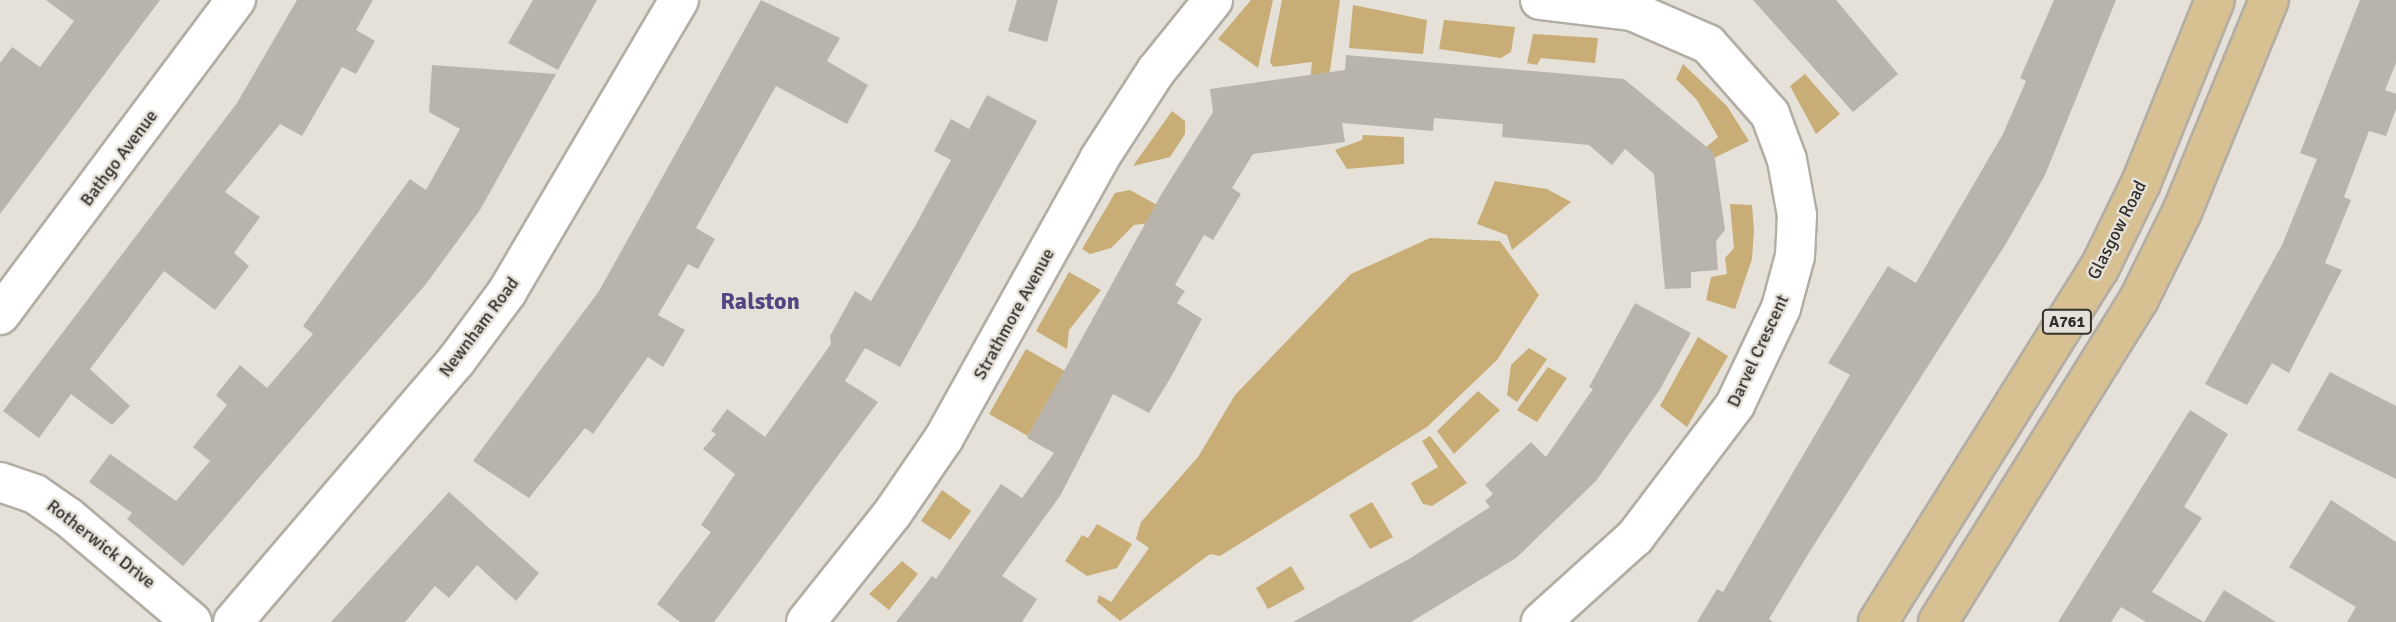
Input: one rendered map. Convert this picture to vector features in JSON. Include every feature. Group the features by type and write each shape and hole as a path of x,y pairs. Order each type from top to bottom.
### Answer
{"main road":[{"name":"Glasgow Road","path":"1878,622 2099,269 2141,183 2215,0"},
{"name":"A761","path":"1938,622 2139,299 2182,212 2269,0"}],"street":[{"name":"Bathgo Avenue","path":"0,315 236,0"},
{"name":"Newnham Road","path":"233,622 456,361 507,292 679,0"},
{"name":"Strathmore Avenue","path":"806,622 892,514 944,438 1098,159 1156,71 1213,0"},
{"name":"Darvel Crescent","path":"1540,0 1632,10 1708,44 1770,114 1787,160 1797,215 1795,256 1782,308 1735,405 1635,537 1541,622"},
{"name":"Rotherwick Drive","path":"0,482 36,494 67,516 192,622"}],"shaded area":[{"path":"1251,0 1273,0 1258,68 1218,39"},
{"path":"1282,0 1340,0 1325,105 1310,81 1312,62 1273,67 1270,62"},
{"path":"1353,5 1427,20 1423,54 1349,48"},
{"path":"1444,20 1515,27 1511,52 1501,58 1439,49"},
{"path":"1533,34 1598,38 1595,63 1541,58 1537,65 1527,63"},
{"path":"1683,64 1727,106 1749,141 1712,159 1704,149 1718,137 1697,100 1676,79"},
{"path":"1805,74 1840,114 1816,134 1790,86"},
{"path":"1172,111 1185,121 1185,134 1170,157 1133,166"},
{"path":"1363,135 1404,137 1404,164 1347,169 1335,150 1362,140"},
{"path":"1495,181 1547,189 1571,202 1512,250 1507,235 1477,224"},
{"path":"1130,190 1170,212 1165,221 1134,225 1111,248 1090,254 1082,249 1115,193"},
{"path":"1730,204 1752,205 1754,230 1752,259 1735,309 1706,300 1711,277 1727,274 1725,258 1734,248"},
{"path":"1430,238 1500,241 1539,295 1497,360 1427,427 1220,556 1210,554 1120,621 1097,602 1099,595 1111,602 1149,548 1136,539 1141,522 1198,457 1235,395 1351,274"},
{"path":"1069,272 1101,290 1069,330 1067,349 1036,331"},
{"path":"1698,337 1728,356 1687,427 1660,406"},
{"path":"1529,348 1547,359 1517,402 1507,395 1511,365"},
{"path":"1026,349 1065,371 1028,436 989,414"},
{"path":"1548,367 1567,378 1537,422 1517,410"},
{"path":"1478,391 1500,410 1454,454 1437,431"},
{"path":"1430,436 1467,483 1432,506 1423,504 1411,483 1438,467 1422,441"},
{"path":"942,490 971,511 950,540 921,521"},
{"path":"1372,502 1393,537 1370,549 1349,515"},
{"path":"1097,524 1132,544 1117,568 1087,576 1065,561 1082,535 1088,538"},
{"path":"902,561 918,574 889,610 869,594"},
{"path":"1291,566 1305,589 1268,609 1256,588"}],"building":[{"path":"46,0 160,0 0,214 0,63 12,47 40,67 74,21"},
{"path":"297,0 373,0 356,30 375,41 356,74 342,67 302,136 280,124 225,192 260,217 234,253 249,266 215,310 164,271 90,369 130,406 112,425 71,394 39,438 3,411 237,103"},
{"path":"533,0 597,0 558,70 508,43"},
{"path":"761,0 840,38 827,61 868,85 847,124 776,86 696,228 715,239 698,269 688,264 658,315 685,330 663,367 648,357 593,434 585,428 529,498 473,461 599,291"},
{"path":"1017,0 1058,0 1047,42 1008,31"},
{"path":"1753,0 1836,0 1898,74 1853,112"},
{"path":"2054,0 2116,0 2045,175 2007,242 1807,556 1769,619 1773,622 1697,622 1717,589 1723,592 1850,375 1828,363 1888,266 1916,283 2003,134 2026,81 2020,78"},
{"path":"2360,0 2396,0 2396,63 2385,90 2396,94 2396,109 2386,136 2369,131 2344,197 2351,200 2325,263 2342,270 2289,373 2272,363 2247,405 2205,384 2282,245 2317,159 2300,153"},
{"path":"1346,55 1624,79 1714,153 1725,230 1716,241 1718,270 1691,272 1691,288 1665,289 1654,174 1625,149 1612,165 1589,145 1502,137 1503,124 1434,118 1433,131 1342,123 1345,142 1253,154 1232,188 1241,194 1213,240 1204,235 1175,285 1185,291 1177,303 1202,319 1171,377 1149,413 1113,394 1060,496 1002,576 1037,599 1022,622 896,622 932,576 936,579 1001,484 1022,498 1054,453 1027,438 1162,193 1213,112 1210,89 1345,70"},
{"path":"432,65 556,74 480,210 426,284 183,566 127,519 132,513 89,482 110,454 176,501 210,461 193,447 227,405 216,395 240,365 267,388 313,334 303,326 410,179 426,190 460,129 429,112"},
{"path":"987,95 1037,121 900,367 865,348 845,381 878,402 714,622 680,622 657,604 711,532 701,525 735,474 703,449 716,434 711,431 727,409 765,437 831,344 830,336 855,291 871,301 915,226 951,160 934,151 951,119 969,129"},
{"path":"1635,303 1691,333 1659,391 1596,481 1516,558 1411,622 1293,622 1409,559 1490,507 1485,501 1493,494 1485,485 1531,442 1546,457 1593,389 1589,387"},
{"path":"2330,372 2396,406 2396,479 2297,430"},
{"path":"2190,410 2228,434 2184,507 2202,518 2152,592 2204,622 2146,622 2121,607 2111,622 2058,622"},
{"path":"449,492 539,573 516,601 477,565 449,598 435,586 405,622 331,622"},
{"path":"2331,500 2396,542 2396,622 2347,622 2356,607 2289,567"},
{"path":"2224,590 2276,622 2204,622"}],"district":[{"name":"Ralston","path":"760,302"}]}
